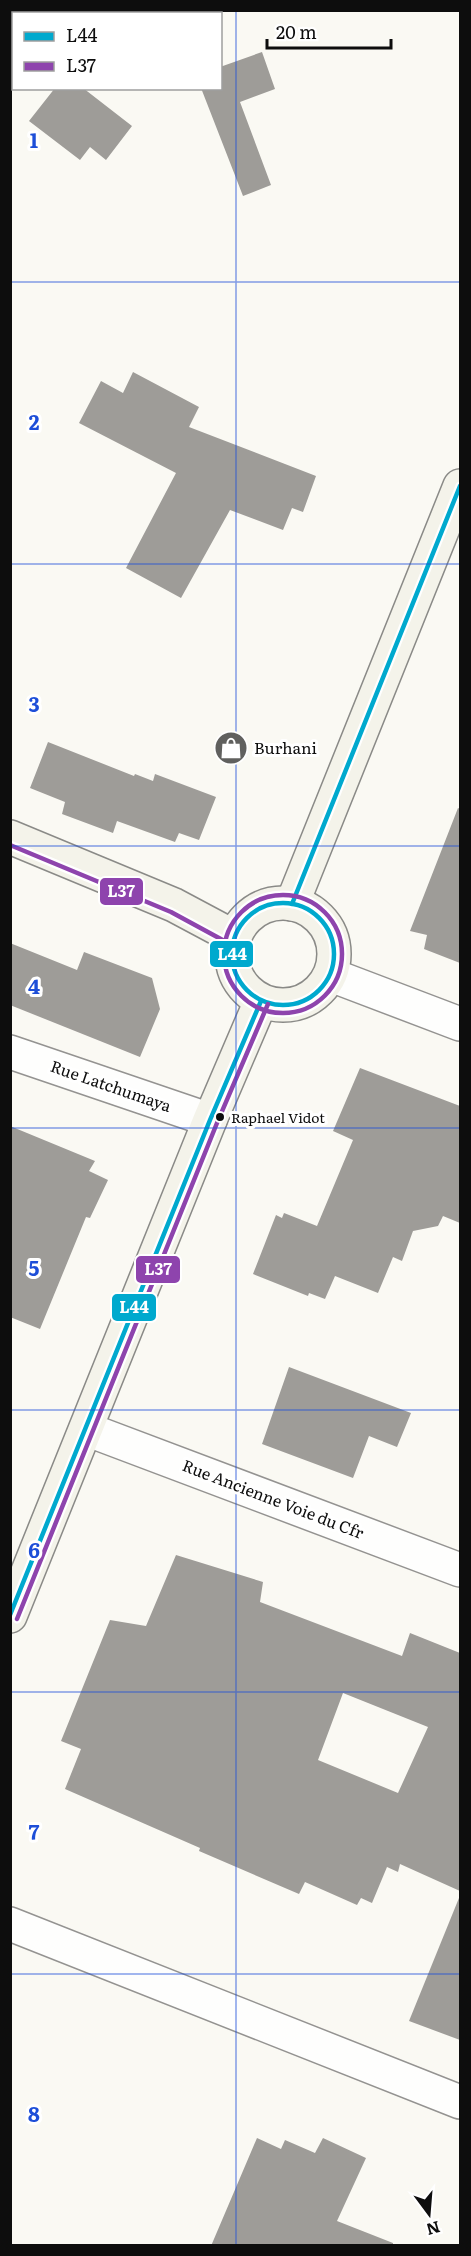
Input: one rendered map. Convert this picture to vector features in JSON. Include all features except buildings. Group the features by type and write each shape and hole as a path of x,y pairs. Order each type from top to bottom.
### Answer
{"main road":[{"path":"292,904 460,486"},
{"path":"10,837 174,905 234,937"},
{"path":"278,903 292,904 307,908 320,917 329,930 334,945 335,960 331,975 321,989 309,999 294,1005 277,1006 261,1001 248,992 239,981 233,967 231,951 234,937 242,924 258,910 278,903"},
{"path":"10,1616 210,1120 261,1001"}],"street":[{"path":"331,975 460,1024"},
{"name":"Rue Latchumaya","path":"10,1052 210,1120"},
{"name":"Rue Ancienne Voie du Cfr","path":"86,1429 460,1570"},
{"path":"10,1924 460,2102"}],"transit line":[{"name":"L44","path":"292,904 460,486"},
{"name":"L37","path":"10,845 171,912 230,944"},
{"name":"L37","path":"283,895 306,900 325,912 337,931 342,954 337,977 325,996 306,1008 283,1013 260,1008 241,996 229,977 224,954 229,931 241,912 260,900 283,895"},
{"name":"L44","path":"283,903 303,906 312,911 326,925 331,934 334,954 331,974 326,983 312,997 303,1002 283,1005 263,1002 254,997 240,983 235,974 232,954 235,934 240,925 254,911 263,906 283,903"},
{"name":"L44","path":"10,1615 210,1120 261,1001"},
{"name":"L37","path":"17,1619 217,1123 268,1004"}],"place":[{"name":"Burhani","path":"231,748"},
{"name":"Raphael Vidot","path":"220,1117"}]}
